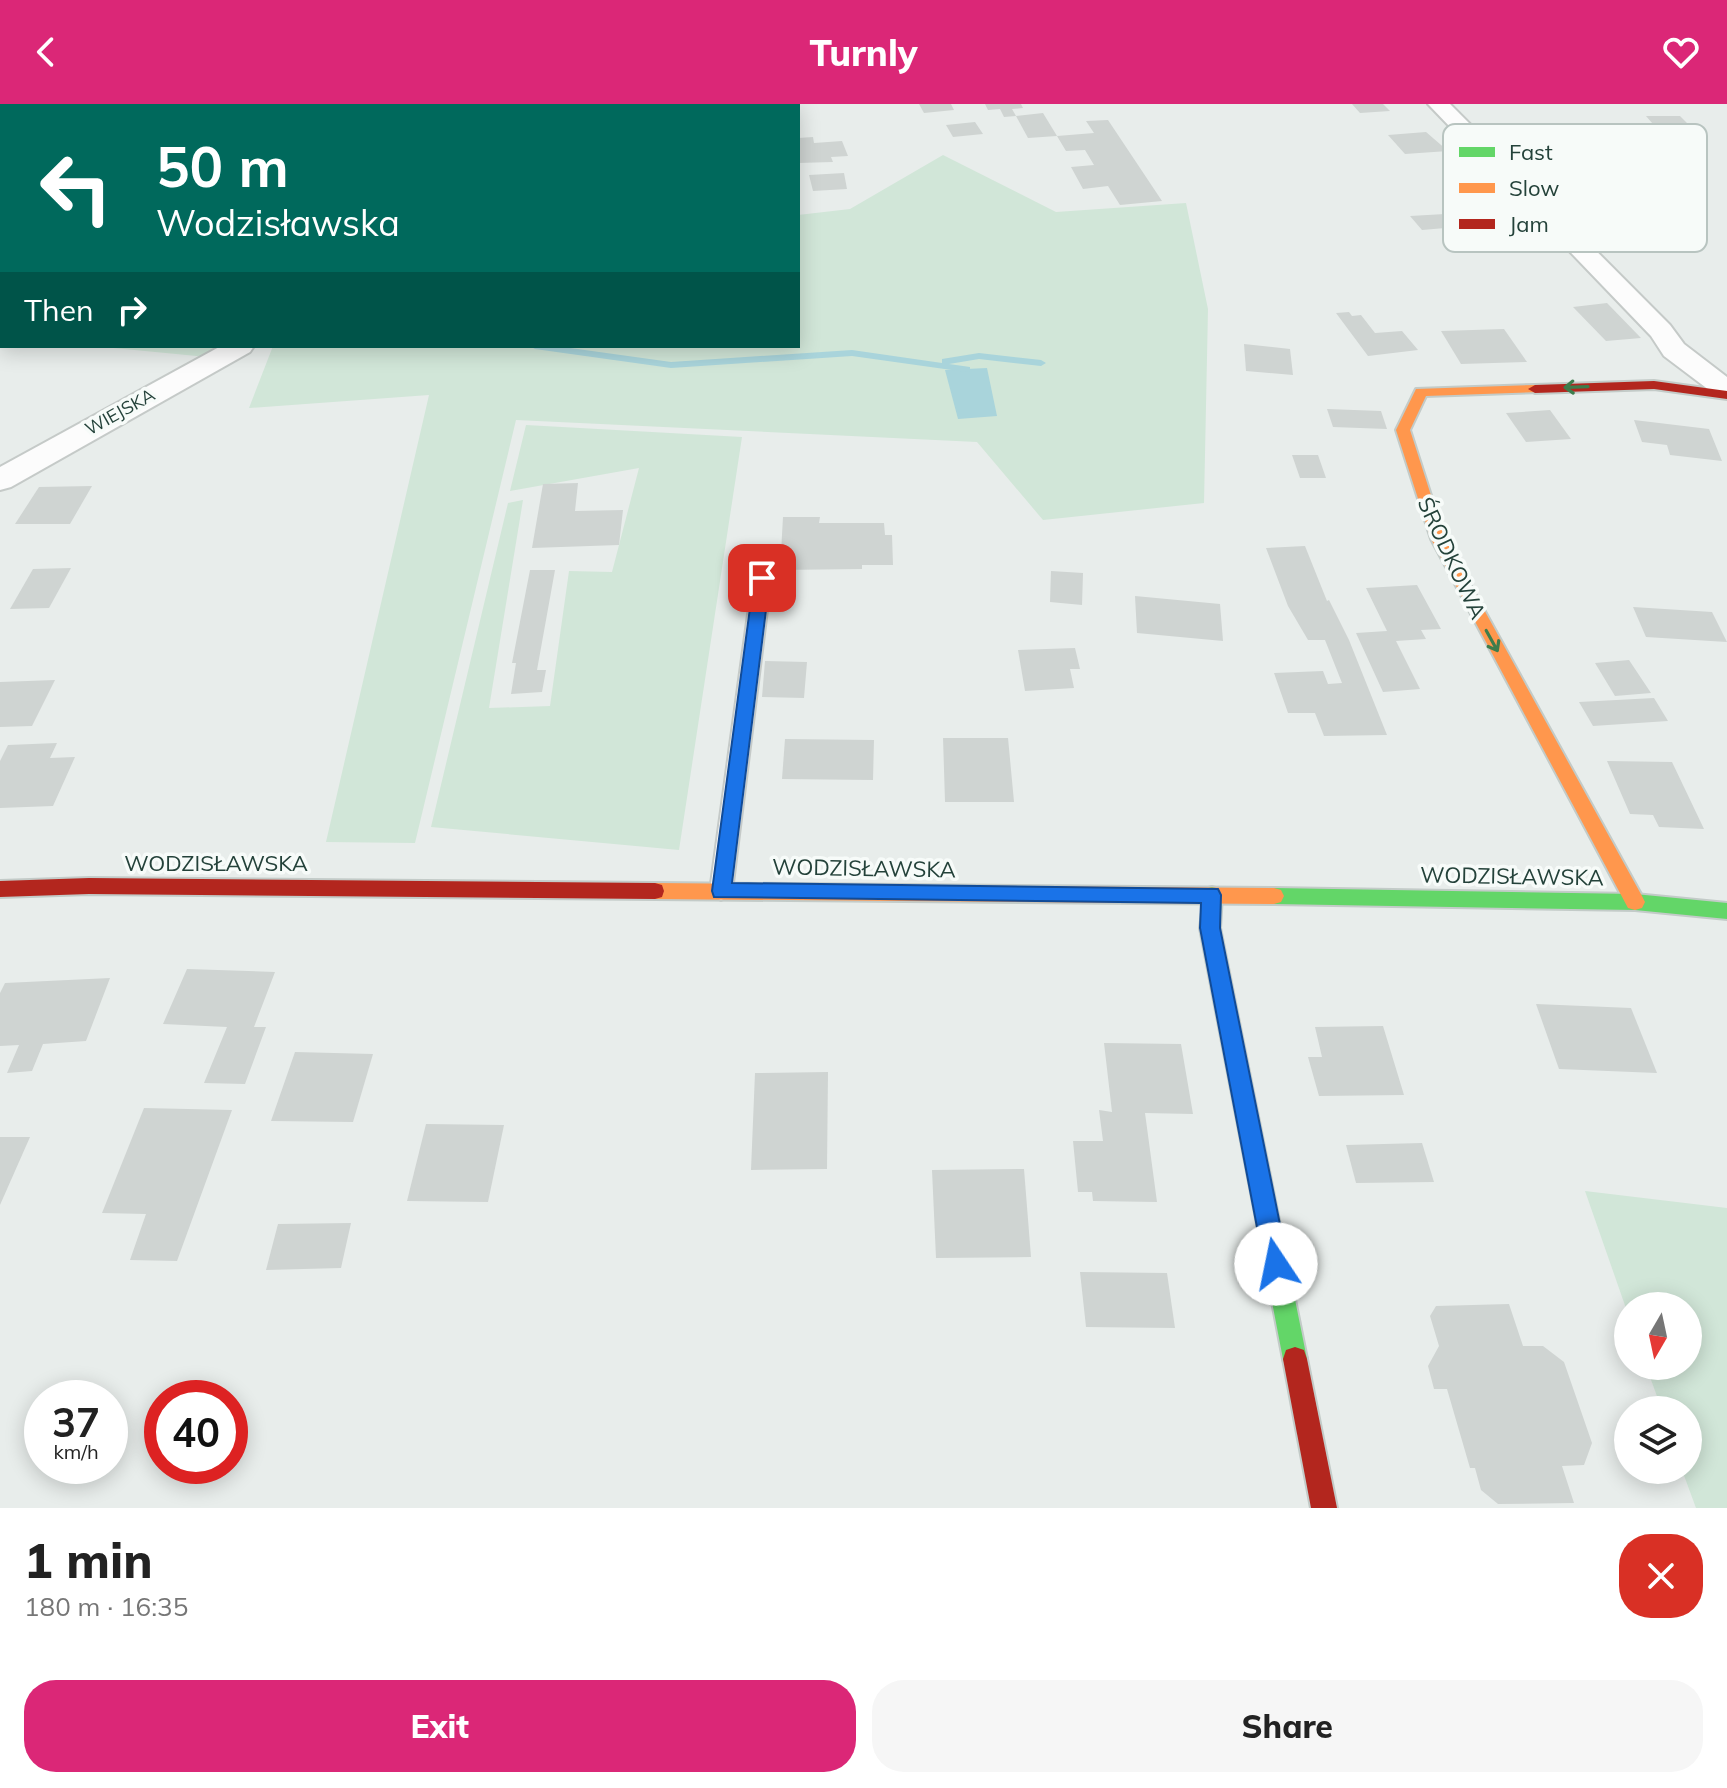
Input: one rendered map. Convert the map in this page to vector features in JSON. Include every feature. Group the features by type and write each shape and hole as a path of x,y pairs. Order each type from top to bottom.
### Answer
{"street":[{"path":"1438,104 1458,124"},
{"path":"1583,252 1661,331 1674,350 1727,393"},
{"name":"WIEJSKA","path":"0,480 237,348"},
{"path":"1654,385 1658,370 1674,350"},
{"name":"ŚRODKOWA","path":"1635,902 1438,539 1403,430 1421,392 1654,385 1727,393"},
{"name":"WODZISŁAWSKA","path":"0,889 89,886 1212,895 1635,902 1727,911"},
{"path":"1212,895 1210,928 1324,1508"}],"lane":[{"path":"721,891 762,578"}],"green space":[{"path":"943,155 1056,212 1186,203 1208,309 1204,503 1043,520 977,442 516,420 415,843 326,842 429,395 249,408 272,348 800,348 800,215 850,209"},
{"path":"114,348 224,348 207,357"},
{"path":"526,425 742,437 679,850 431,827 508,503 523,500 489,708 550,706 569,571 612,572 639,468 510,491"},
{"path":"1585,1191 1727,1208 1727,1508 1696,1508 1687,1484 1702,1484 1702,1396 1657,1396 1651,1380 1702,1380 1702,1292 1620,1292"}],"water":[{"path":"987,368 997,416 958,419 945,370"}],"building":[{"path":"919,104 951,104 954,110 924,113"},
{"path":"985,104 1021,104 1023,108 1012,109 1016,116 1004,117 1000,109 988,110"},
{"path":"1352,104 1383,104 1390,111 1360,113"},
{"path":"1043,113 1057,136 1028,138 1016,116"},
{"path":"1646,116 1680,116 1687,123 1697,124 1653,124"},
{"path":"1108,120 1162,201 1120,205 1108,186 1083,189 1071,167 1094,165 1085,150 1066,151 1057,136 1094,133 1086,121"},
{"path":"975,122 983,134 953,137 946,125"},
{"path":"1426,132 1443,147 1443,151 1405,154 1388,135"},
{"path":"813,137 814,143 842,141 848,156 831,157 833,162 800,163 800,138"},
{"path":"844,173 847,189 813,191 809,175"},
{"path":"1443,214 1443,228 1422,230 1410,216"},
{"path":"1607,303 1641,338 1606,341 1573,307"},
{"path":"1349,312 1352,316 1361,315 1375,333 1402,331 1418,350 1368,356 1336,313"},
{"path":"1504,329 1527,362 1461,364 1441,331"},
{"path":"1244,344 1290,349 1293,375 1246,371"},
{"path":"1327,409 1381,411 1387,429 1333,427"},
{"path":"1550,410 1571,439 1526,442 1506,413"},
{"path":"1634,420 1709,429 1722,461 1670,455 1667,445 1642,442"},
{"path":"1292,455 1318,455 1326,478 1300,478"},
{"path":"578,483 575,511 623,510 619,545 532,548 543,484"},
{"path":"92,486 70,524 15,524 39,487"},
{"path":"783,517 820,517 819,523 884,523 885,535 892,535 893,565 862,565 862,569 780,570"},
{"path":"1305,546 1327,601 1349,640 1387,735 1324,736 1315,713 1288,713 1274,673 1323,671 1328,684 1342,683 1325,640 1308,640 1288,606 1266,548"},
{"path":"71,568 49,608 10,609 33,569"},
{"path":"530,570 555,570 537,670 546,670 542,692 511,694 516,663 512,663"},
{"path":"1051,571 1083,573 1082,605 1050,602"},
{"path":"1417,585 1441,629 1421,630 1426,639 1396,641 1420,689 1383,692 1356,633 1387,631 1366,588"},
{"path":"1135,596 1220,604 1223,641 1137,633"},
{"path":"1633,607 1712,612 1727,642 1646,637"},
{"path":"1075,648 1080,669 1070,669 1074,688 1025,691 1018,650"},
{"path":"1629,660 1651,693 1615,696 1595,663"},
{"path":"765,661 807,662 804,698 762,697"},
{"path":"55,680 32,726 0,727 0,682"},
{"path":"1654,698 1668,721 1593,726 1579,702"},
{"path":"943,738 1008,738 1014,802 945,802"},
{"path":"785,739 874,740 873,780 782,779"},
{"path":"57,743 50,758 75,757 53,806 0,808 0,761 8,745"},
{"path":"1607,761 1672,762 1704,829 1659,827 1653,815 1630,814"},
{"path":"187,969 275,972 254,1027 266,1027 245,1084 204,1083 227,1027 163,1024"},
{"path":"110,978 86,1041 43,1044 32,1071 7,1073 19,1045 0,1046 0,993 5,983"},
{"path":"1536,1004 1631,1008 1657,1073 1559,1069"},
{"path":"1383,1026 1404,1095 1319,1096 1308,1057 1322,1057 1315,1027"},
{"path":"1104,1043 1181,1044 1193,1114 1145,1113 1157,1202 1093,1201 1092,1192 1078,1192 1073,1141 1103,1141 1099,1110 1112,1112"},
{"path":"295,1052 373,1054 353,1122 271,1121"},
{"path":"828,1072 827,1169 751,1170 755,1073"},
{"path":"144,1108 232,1110 177,1261 130,1260 146,1214 102,1213"},
{"path":"426,1124 504,1125 488,1202 407,1201"},
{"path":"0,1137 30,1137 0,1205"},
{"path":"1422,1143 1434,1182 1356,1183 1346,1145"},
{"path":"1024,1169 1031,1257 936,1258 932,1170"},
{"path":"351,1223 341,1268 266,1270 278,1224"},
{"path":"1080,1272 1167,1273 1175,1328 1086,1327"},
{"path":"1509,1304 1523,1346 1543,1346 1564,1362 1592,1443 1584,1465 1562,1466 1574,1503 1498,1504 1481,1490 1475,1468 1470,1468 1447,1389 1434,1389 1428,1366 1439,1346 1430,1316 1436,1306"}],"waterway":[{"path":"549,348 671,365 852,353 966,369"},
{"path":"946,361 979,356 1041,363"}],"traffic: fast":[{"path":"1212,895 1210,928 1295,1359"},
{"path":"1274,896 1635,902 1727,911"}],"traffic: slow":[{"path":"1535,389 1421,392 1403,430 1438,539 1635,902"},
{"path":"655,891 1274,896"}],"traffic: jam":[{"path":"1535,389 1654,385 1727,395"},
{"path":"0,889 89,886 655,891"},
{"path":"1295,1359 1324,1508"}],"route":[{"path":"762,578 721,891 1212,895 1210,928 1276,1264"}]}
